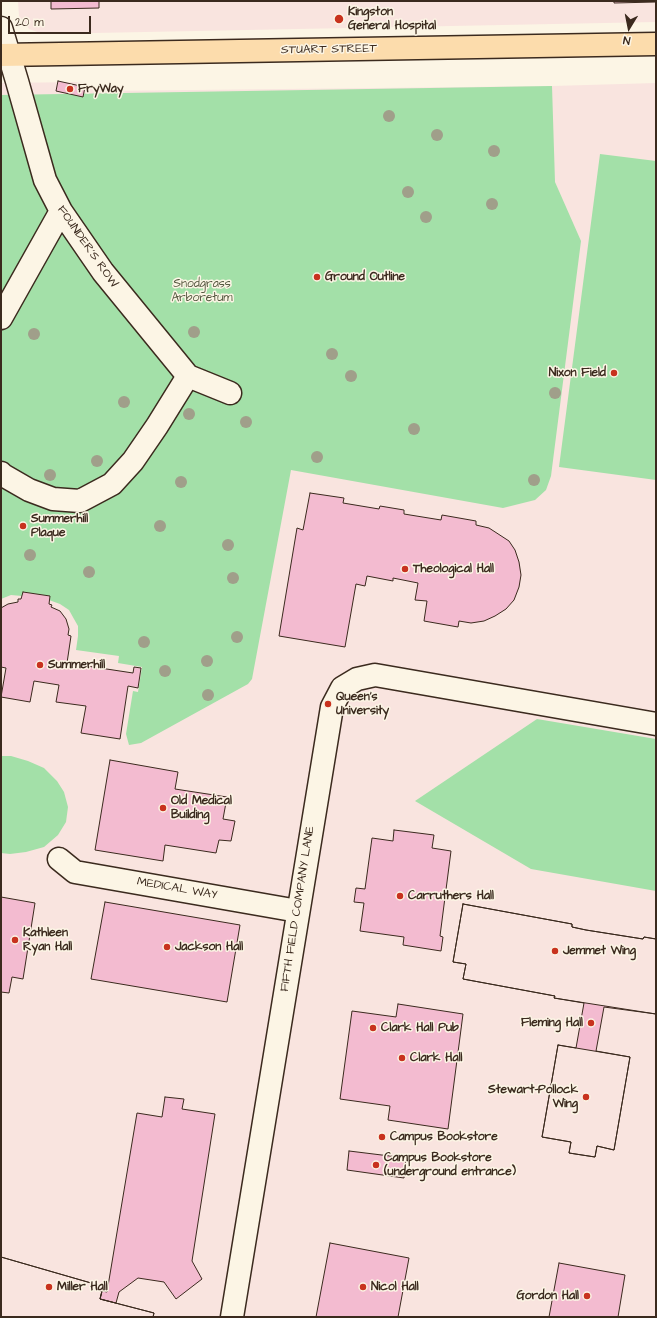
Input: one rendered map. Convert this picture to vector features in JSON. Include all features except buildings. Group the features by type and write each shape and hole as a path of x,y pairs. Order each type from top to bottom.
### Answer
{"main road":[{"name":"STUART STREET","path":"5,55 656,44"}],"street":[{"name":"FOUNDER'S ROW","path":"1,28 5,55 45,180 61,212 103,272 188,376 230,393"},
{"path":"1,318 61,212"},
{"path":"1,473 29,490 53,499 80,500 112,484 133,461 188,376"},
{"name":"FIFTH FIELD COMPANY LANE","path":"232,1317 332,707 342,688 358,679 375,675 656,724"},
{"name":"MEDICAL WAY","path":"59,859 75,872 298,910"}],"shaded area":[{"name":"Kingston General Hospital","path":"18,1 656,1 656,22 43,34 29,29 19,16"},
{"name":"Queen's University","path":"80,82 104,91 552,86 656,83 656,1317 1,1317 1,83"}],"green space":[{"name":"Snodgrass Arboretum","path":"552,86 555,182 581,241 551,476 546,490 535,500 503,508 291,470 252,679 248,684 141,743 129,745 126,734 133,691 138,692 142,667 118,663 119,656 76,650 78,626 69,610 60,604 49,600 50,596 23,592 22,596 11,595 1,599 1,95"},
{"name":"Nixon Field","path":"600,154 656,161 656,480 559,467"},
{"path":"537,719 656,739 656,891 531,869 415,801"},
{"path":"1,756 11,756 44,768 57,781 64,792 68,807 66,822 58,835 44,847 26,852 10,854 1,853"}],"place":[{"name":"Kingston General Hospital","path":"339,19"},
{"name":"FryWay","path":"70,89"},
{"name":"Ground Outline","path":"317,277"},
{"name":"Nixon Field","path":"614,373"},
{"name":"Summerhill Plaque","path":"23,526"},
{"name":"Theological Hall","path":"405,569"},
{"name":"Summerhill","path":"40,665"},
{"name":"Queen's University","path":"328,704"},
{"name":"Old Medical Building","path":"163,808"},
{"name":"Carruthers Hall","path":"400,896"},
{"name":"Kathleen Ryan Hall","path":"15,940"},
{"name":"Jackson Hall","path":"167,947"},
{"name":"Jemmet Wing","path":"555,951"},
{"name":"Fleming Hall","path":"591,1023"},
{"name":"Clark Hall Pub","path":"373,1028"},
{"name":"Clark Hall","path":"402,1058"},
{"name":"Stewart-Pollock Wing","path":"586,1097"},
{"name":"Campus Bookstore","path":"382,1137"},
{"name":"Campus Bookstore (underground entrance)","path":"376,1165"},
{"name":"Miller Hall","path":"49,1287"},
{"name":"Nicol Hall","path":"363,1287"},
{"name":"Gordon Hall","path":"587,1296"}]}
